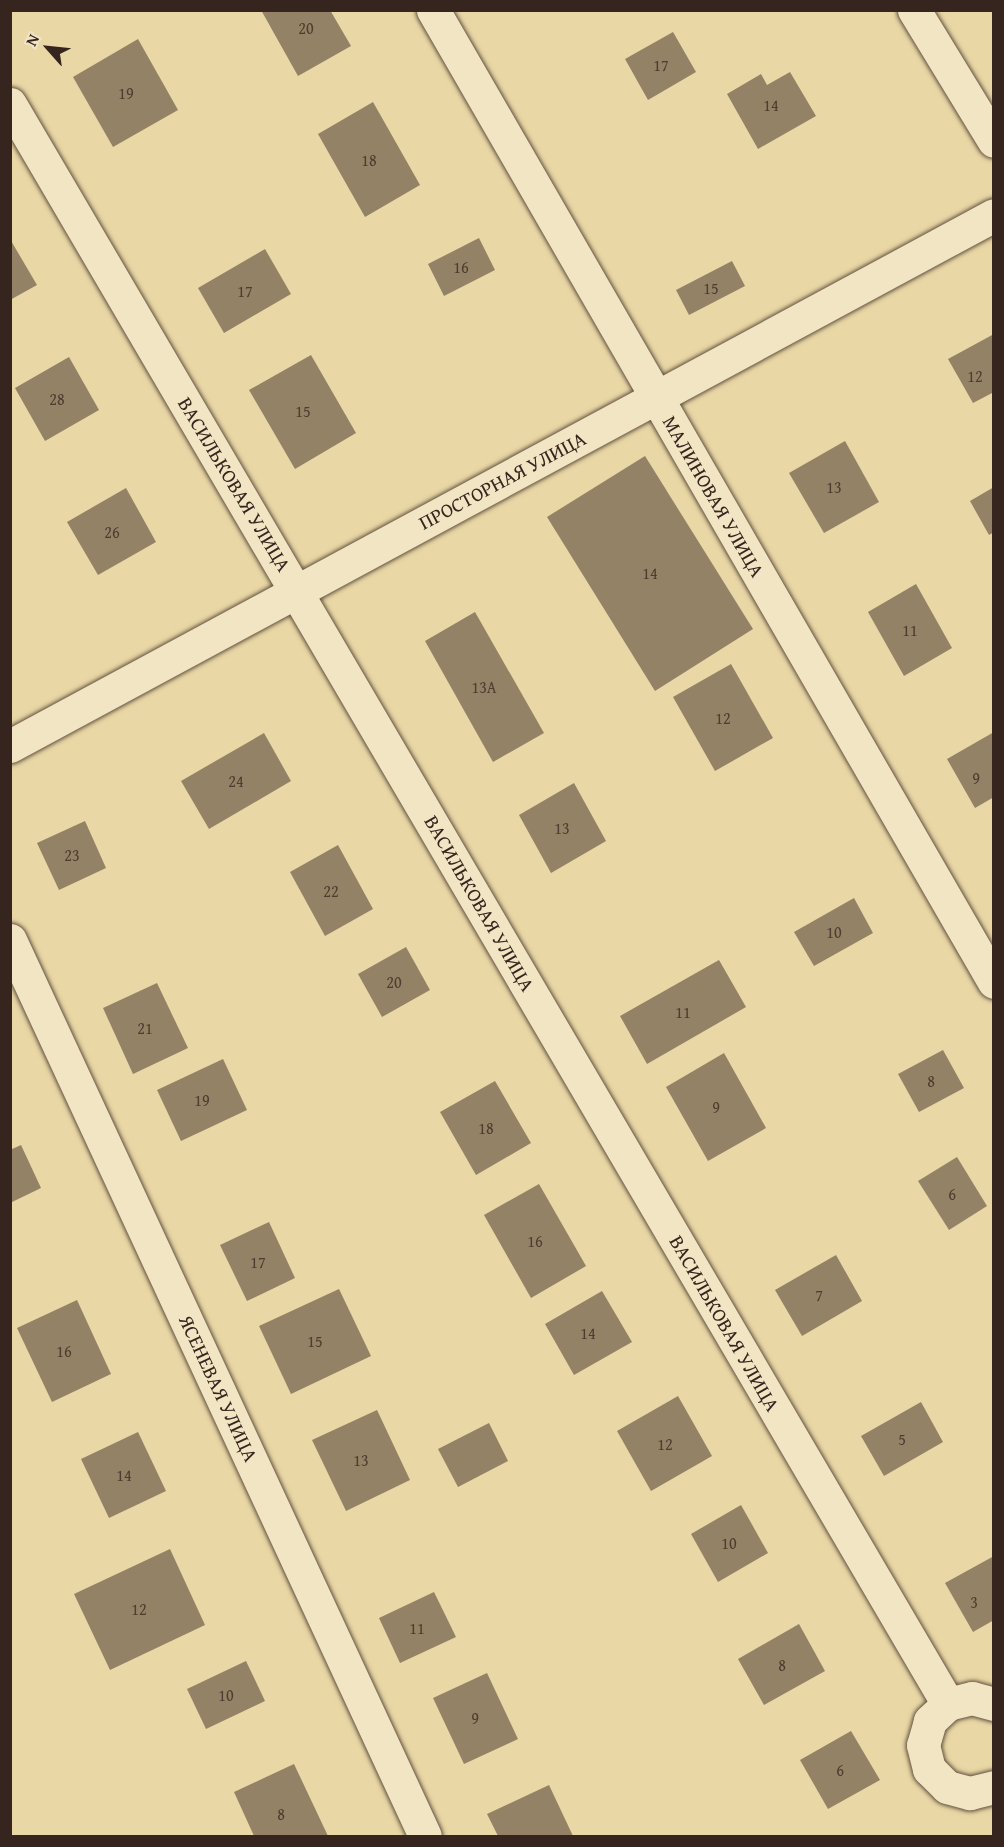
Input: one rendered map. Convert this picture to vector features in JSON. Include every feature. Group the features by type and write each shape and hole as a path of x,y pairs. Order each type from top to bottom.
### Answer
{"street":[{"name":"МАЛИНОВАЯ УЛИЦА","path":"433,10 993,982"},
{"path":"914,10 993,141"},
{"name":"ВАСИЛЬКОВАЯ УЛИЦА","path":"10,104 298,591 948,1704"},
{"name":"ПРОСТОРНАЯ УЛИЦА","path":"10,746 993,215"},
{"name":"ЯСЕНЕВАЯ УЛИЦА","path":"10,940 425,1836"},
{"path":"993,1704 972,1698 948,1704 930,1721 923,1745 929,1769 936,1779 958,1792 970,1793 993,1787"}],"building":[{"path":"261,10 330,10 351,46 298,76"},
{"path":"673,32 696,72 648,100 625,59"},
{"path":"138,39 178,110 113,147 73,77"},
{"path":"790,72 816,116 758,149 727,94 761,74 767,85"},
{"path":"373,102 420,185 365,217 318,134"},
{"path":"479,238 495,270 444,296 428,264"},
{"path":"10,239 37,285 10,300"},
{"path":"265,249 291,294 224,333 198,288"},
{"path":"732,261 745,286 689,315 676,290"},
{"path":"994,334 994,392 973,403 948,359"},
{"path":"311,355 356,433 295,469 249,390"},
{"path":"69,357 99,410 45,441 15,388"},
{"path":"845,441 879,502 824,533 789,473"},
{"path":"645,456 753,629 655,691 547,517"},
{"path":"994,487 994,532 989,535 970,501"},
{"path":"126,488 156,542 98,575 67,522"},
{"path":"916,584 952,648 904,676 868,612"},
{"path":"475,612 544,733 493,762 425,641"},
{"path":"731,664 773,738 715,771 673,697"},
{"path":"994,732 994,797 975,808 947,759"},
{"path":"264,733 291,781 209,829 181,781"},
{"path":"574,783 606,841 551,873 519,815"},
{"path":"85,821 106,868 59,890 37,843"},
{"path":"338,845 373,909 325,936 290,872"},
{"path":"854,898 873,933 814,966 794,932"},
{"path":"406,947 430,990 382,1017 358,974"},
{"path":"719,960 746,1007 647,1064 620,1016"},
{"path":"157,983 188,1048 133,1074 103,1008"},
{"path":"943,1050 964,1088 919,1112 898,1074"},
{"path":"724,1053 766,1128 708,1161 666,1087"},
{"path":"223,1059 247,1110 181,1141 157,1090"},
{"path":"495,1081 531,1143 476,1175 440,1112"},
{"path":"21,1145 41,1188 10,1203 10,1150"},
{"path":"957,1157 987,1206 949,1230 918,1181"},
{"path":"539,1184 586,1266 531,1298 484,1215"},
{"path":"269,1222 295,1278 247,1301 220,1245"},
{"path":"836,1255 862,1301 802,1336 775,1290"},
{"path":"339,1289 371,1356 291,1394 259,1326"},
{"path":"602,1291 632,1342 574,1375 545,1324"},
{"path":"77,1300 111,1374 52,1402 17,1328"},
{"path":"678,1396 712,1456 651,1491 617,1431"},
{"path":"921,1402 943,1442 884,1476 861,1436"},
{"path":"377,1410 410,1480 346,1511 312,1440"},
{"path":"489,1423 508,1461 458,1487 438,1449"},
{"path":"138,1432 166,1491 109,1518 81,1459"},
{"path":"741,1505 768,1553 718,1582 691,1534"},
{"path":"170,1549 205,1625 110,1670 74,1594"},
{"path":"994,1556 994,1620 973,1632 945,1583"},
{"path":"434,1592 456,1637 400,1663 379,1618"},
{"path":"799,1624 825,1671 764,1705 738,1659"},
{"path":"246,1661 265,1701 206,1729 187,1689"},
{"path":"487,1673 518,1739 464,1764 433,1698"},
{"path":"851,1731 880,1780 828,1809 800,1760"},
{"path":"294,1764 328,1836 254,1836 234,1792"},
{"path":"549,1785 573,1836 498,1836 487,1814"}]}
